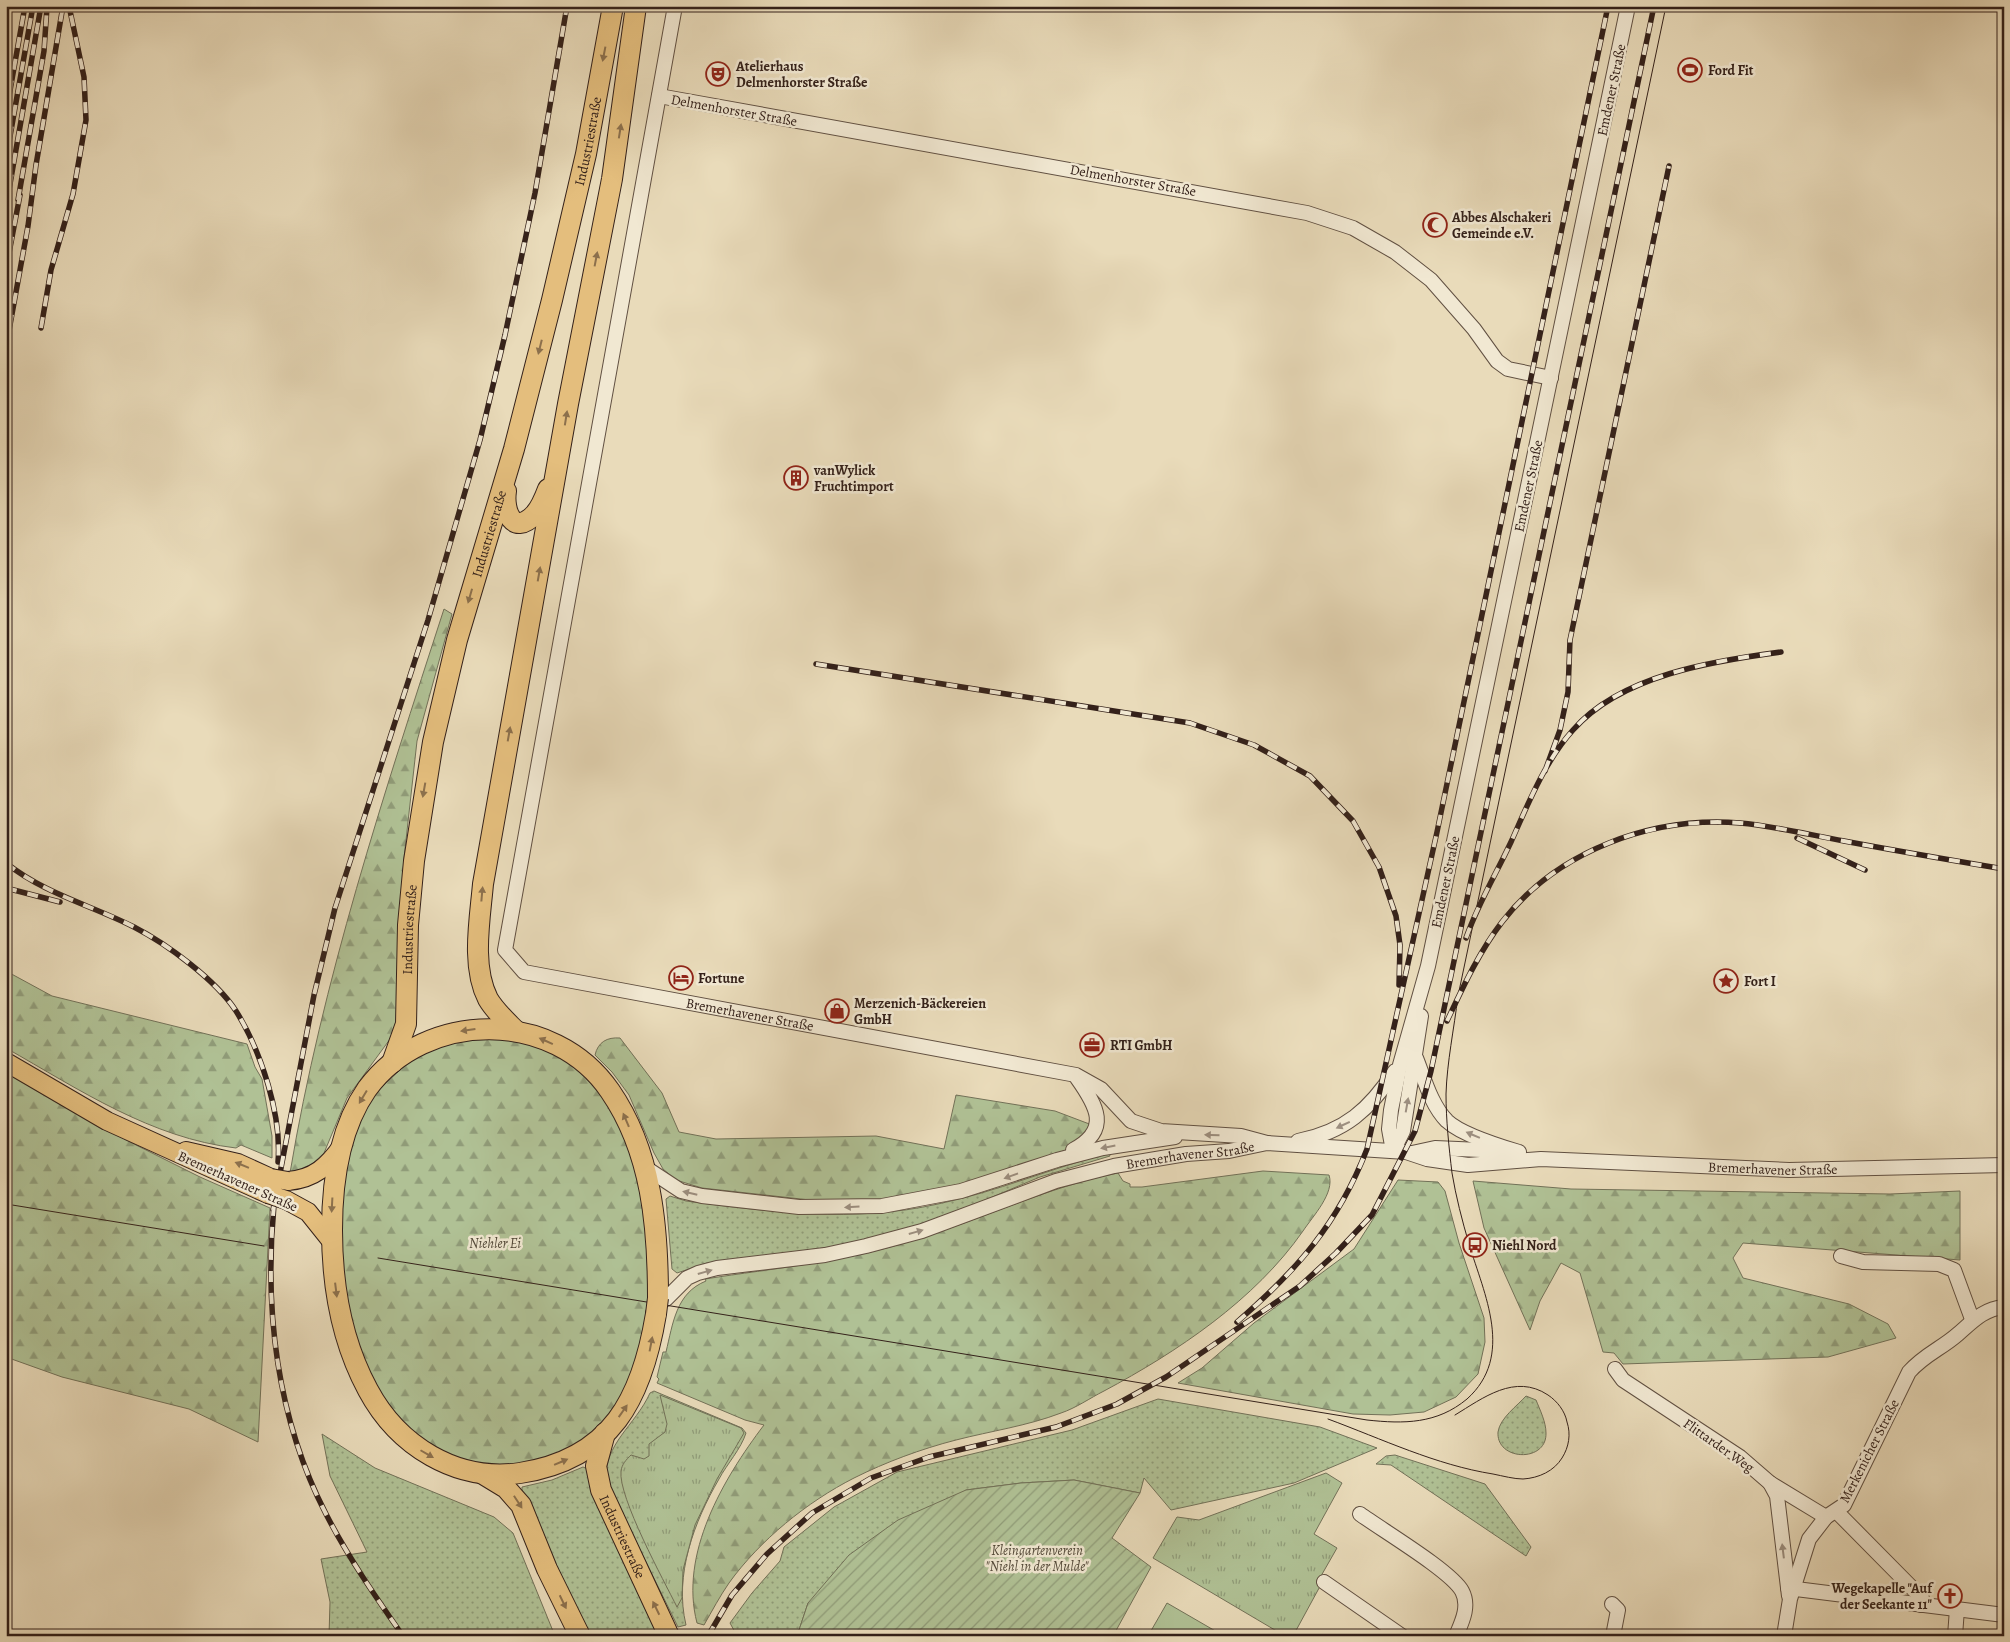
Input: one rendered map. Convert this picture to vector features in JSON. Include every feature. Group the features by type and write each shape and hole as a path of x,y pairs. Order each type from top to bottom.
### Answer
{"highway":[{"name":"Industriestraße","path":"387,1068 406,1024 408,925 413,870 432,742 457,640 514,449 586,154 613,6"},
{"name":"Industriestraße","path":"516,1031 493,1006 484,988 480,960 481,914 489,843 612,179 636,6"},
{"path":"514,449 504,502 506,514 512,520 520,522 535,514 558,466"},
{"path":"464,1468 514,1474 536,1470 572,1457 605,1434 626,1409 641,1380 660,1304 655,1217 644,1166 621,1108 608,1088 580,1060 540,1038 516,1031 486,1028 445,1034 427,1041 387,1068 367,1089 356,1107 342,1145 333,1190 332,1242 337,1297 346,1335 367,1389 381,1413 407,1441 423,1452 464,1468 506,1488 521,1505 547,1569 580,1636"},
{"name":"Industriestraße","path":"605,1434 596,1466 601,1490 669,1636"}],"main road":[{"name":"Bremerhavener Straße","path":"6,1062 107,1121 161,1147 238,1163 286,1200 308,1212 332,1242"},
{"name":"Bremerhavener Straße","path":"270,1186 312,1176 323,1169 342,1145"}],"street":[{"path":"660,96 675,6"},
{"name":"Emdener Straße","path":"1393,1151 1389,1129 1390,1110 1400,1064 1428,966 1628,6"},
{"name":"Delmenhorster Straße","path":"660,96 1308,213 1353,228 1395,252 1431,280 1474,329 1497,361 1508,369 1551,378"},
{"name":"Bremerhavener Straße","path":"660,96 511,908 505,950 524,972 1076,1075 1101,1089 1131,1120 1160,1131 1242,1136 1267,1143 1412,1153 1427,1159 1468,1165 1541,1159 1789,1170 2004,1165"},
{"name":"Emdener Straße","path":"1393,1151 1403,1130 1416,1057 1428,966"},
{"path":"1416,1057 1438,1110 1448,1122 1462,1130 1518,1152"},
{"name":"Emdener Straße","path":"1281,1144 1319,1135 1350,1122 1381,1093 1400,1064"},
{"name":"Bremerhavener Straße","path":"1057,1160 1088,1143 1097,1121 1091,1098 1076,1075"},
{"name":"Bremerhavener Straße","path":"1114,1166 1129,1154 1137,1140 1131,1120"},
{"name":"Bremerhavener Straße","path":"644,1166 681,1191 702,1196 799,1206 842,1208 882,1206 926,1200 996,1181 1057,1160 1135,1142 1190,1134"},
{"name":"Bremerhavener Straße","path":"660,1304 687,1278 716,1268 825,1255 866,1246 922,1231 1056,1181 1114,1166 1267,1143"},
{"name":"Bremerhavener Straße","path":"1412,1153 1435,1148 1518,1152 1541,1159"},
{"path":"1841,1256 1863,1262 1939,1264 1954,1270 1972,1319"},
{"name":"Merkenicher Straße","path":"1784,1636 1790,1592 1809,1539 1831,1514 1844,1505 1908,1372 1922,1358 1957,1334 1972,1319 2004,1307"},
{"name":"Flittarder Weg","path":"1615,1369 1623,1380 1740,1457 1770,1483 1831,1514 1922,1598 1921,1604"},
{"name":"Merkenicher Straße","path":"1770,1483 1777,1496 1790,1592"},
{"path":"1360,1514 1442,1571 1462,1592 1465,1604 1463,1620 1456,1636"},
{"path":"1324,1582 1402,1636"},
{"path":"1790,1592 1921,1604 2004,1615"},
{"path":"1612,1604 1618,1610 1613,1636"},
{"path":"1955,1636 1957,1609"}],"green space":[{"path":"444,609 452,614 417,741 404,858 399,940 399,1011 393,1035 347,1098 324,1153 307,1169 290,1173 303,1101 319,1030 356,888"},
{"path":"6,971 52,996 247,1044 255,1067 262,1079 272,1136 272,1158 241,1145 236,1148 205,1143 145,1123 89,1095 6,1048"},
{"name":"Niehler Ei","path":"508,1037 560,1055 591,1079 621,1124 647,1209 648,1294 640,1345 624,1400 584,1441 537,1463 484,1466 433,1450 384,1405 351,1327 339,1244 346,1161 352,1138 372,1096 400,1070 398,1068 443,1042"},
{"path":"611,1038 620,1038 662,1093 679,1132 716,1139 876,1136 944,1149 956,1095 1055,1111 1092,1125 1072,1148 974,1181 900,1198 866,1201 810,1200 702,1188 676,1180 663,1169 629,1095 612,1072 595,1055 596,1050 604,1041"},
{"path":"6,1071 126,1140 200,1177 270,1208 258,1442 189,1409 62,1377 6,1357"},
{"path":"1109,1153 1110,1156 1040,1177 913,1227 839,1246 707,1263 677,1273 672,1269 666,1199 670,1196 686,1201 749,1209 812,1214 875,1213 906,1210 960,1199 1003,1187"},
{"path":"1263,1171 1329,1175 1329,1189 1317,1211 1284,1256 1262,1280 1213,1322 1132,1376 1067,1411 1048,1418 956,1440 917,1452 854,1478 836,1488 802,1510 770,1537 741,1567 729,1583 704,1625 697,1623 693,1597 694,1571 699,1544 708,1518 720,1493 764,1425 745,1420 657,1383 663,1352 666,1352 677,1310 688,1293 696,1286 706,1281 705,1279 810,1264 888,1248 940,1232 1066,1186 1118,1173 1123,1181 1130,1184 1130,1187 1142,1187"},
{"path":"1398,1180 1438,1182 1445,1191 1459,1243 1484,1318 1485,1342 1478,1374 1456,1397 1424,1412 1390,1415 1353,1414 1178,1383 1202,1368 1254,1323 1354,1249"},
{"path":"1473,1181 1571,1189 1890,1194 1960,1191 1960,1260 1743,1243 1733,1258 1743,1278 1849,1304 1888,1324 1896,1338 1828,1357 1623,1364 1614,1353 1603,1352 1580,1273 1561,1263 1540,1301 1530,1330 1484,1228"},
{"path":"654,1391 742,1428 746,1433 741,1445 722,1473 694,1531 685,1568 683,1587 686,1625 678,1627 606,1481 610,1456 615,1445 644,1405 650,1393"},
{"path":"660,1395 741,1428 744,1433 717,1479 695,1525 683,1570 682,1598 677,1607 634,1519 622,1483 621,1471 623,1464 631,1455 644,1459 649,1456 649,1444 665,1432 667,1424"},
{"path":"1526,1396 1536,1400 1544,1420 1546,1433 1544,1443 1539,1450 1531,1454 1522,1455 1505,1449 1500,1442 1498,1432 1505,1417"},
{"path":"1158,1399 1320,1427 1377,1448 1294,1483 1171,1510 1144,1478 1140,1493 1074,1480 1021,1483 966,1490 808,1603 797,1636 737,1636 730,1623 752,1593 780,1561 784,1547 834,1507 897,1472 1072,1430"},
{"path":"322,1434 375,1468 494,1517 513,1533 555,1636 329,1636 330,1602 321,1559 367,1552 330,1476"},
{"path":"1395,1455 1485,1484 1531,1547 1526,1556 1391,1465 1376,1464 1386,1456"},
{"path":"583,1467 588,1469 663,1636 589,1636 522,1492 522,1487 552,1480"},
{"path":"1326,1473 1342,1483 1314,1534 1337,1548 1321,1576 1324,1579 1293,1636 1285,1636 1153,1558 1177,1517 1199,1520"},
{"name":"Kleingartenverein \"Niehl in der Mulde\"","path":"1074,1480 1140,1493 1112,1538 1151,1567 1113,1636 797,1636 808,1603 849,1555 898,1520 966,1490 1021,1483"},
{"path":"1167,1603 1224,1636 1148,1636"}],"tram line":[{"path":"378,1258 1367,1420 1407,1422 1432,1418 1456,1407 1467,1399 1481,1382 1490,1364 1493,1344 1488,1304 1464,1226 1452,1173 1446,1094 1451,1045 1458,996 1666,6"},
{"path":"6,1204 264,1246"},
{"path":"1328,1419 1430,1458 1472,1470 1516,1479 1535,1477 1546,1473 1559,1463 1568,1445 1568,1427 1562,1410 1551,1397 1536,1389 1523,1386 1500,1390 1455,1415"}],"railway":[{"path":"6,113 25,6"},
{"path":"6,159 33,6"},
{"path":"6,207 41,6"},
{"path":"6,347 28,226 36,165 63,6"},
{"path":"41,328 51,270 73,194 86,120 84,77 69,6"},
{"path":"273,1210 314,995 335,908 428,620 480,440 505,335 535,193 567,6"},
{"path":"1237,1322 1279,1284 1314,1244 1343,1200 1356,1176 1367,1149 1437,832 1608,6"},
{"path":"708,1636 732,1595 767,1554 812,1513 871,1478 929,1457 1056,1427 1117,1404 1166,1377 1300,1286 1336,1253 1372,1215 1415,1131 1431,1071 1654,6"},
{"path":"18,200 44,51 47,7"},
{"path":"1545,771 1560,730 1568,692 1570,640 1669,166"},
{"path":"6,269 20,195"},
{"path":"1466,938 1546,769 1563,742 1593,711 1616,696 1670,674 1727,660 1781,652"},
{"path":"816,664 1190,723 1254,745 1310,776 1353,821 1379,867 1396,916 1400,945 1399,985"},
{"path":"1447,1021 1486,945 1502,922 1524,897 1550,876 1578,858 1608,843 1640,833 1706,822 1753,824 2004,869"},
{"path":"1797,838 1865,870"},
{"path":"6,863 36,883 118,919 147,934 176,953 204,975 227,999 236,1011 254,1045 268,1084 277,1124 278,1162"},
{"path":"6,888 60,902"},
{"path":"274,1205 271,1245 273,1324 285,1402 296,1440 309,1478 334,1530 362,1576 403,1636"}],"place":[{"name":"Ford Fit","path":"1690,70"},
{"name":"Atelierhaus Delmenhorster Straße","path":"718,74"},
{"name":"Abbes Alschakeri Gemeinde e.V.","path":"1435,225"},
{"name":"vanWylick Fruchtimport","path":"796,478"},
{"name":"Fortune","path":"681,978"},
{"name":"Fort I","path":"1726,981"},
{"name":"Merzenich-Bäckereien GmbH","path":"837,1011"},
{"name":"RTI GmbH","path":"1092,1045"},
{"name":"Niehl Nord","path":"1475,1245"},
{"name":"Wegekapelle \"Auf der Seekante 11\"","path":"1950,1596"}]}
